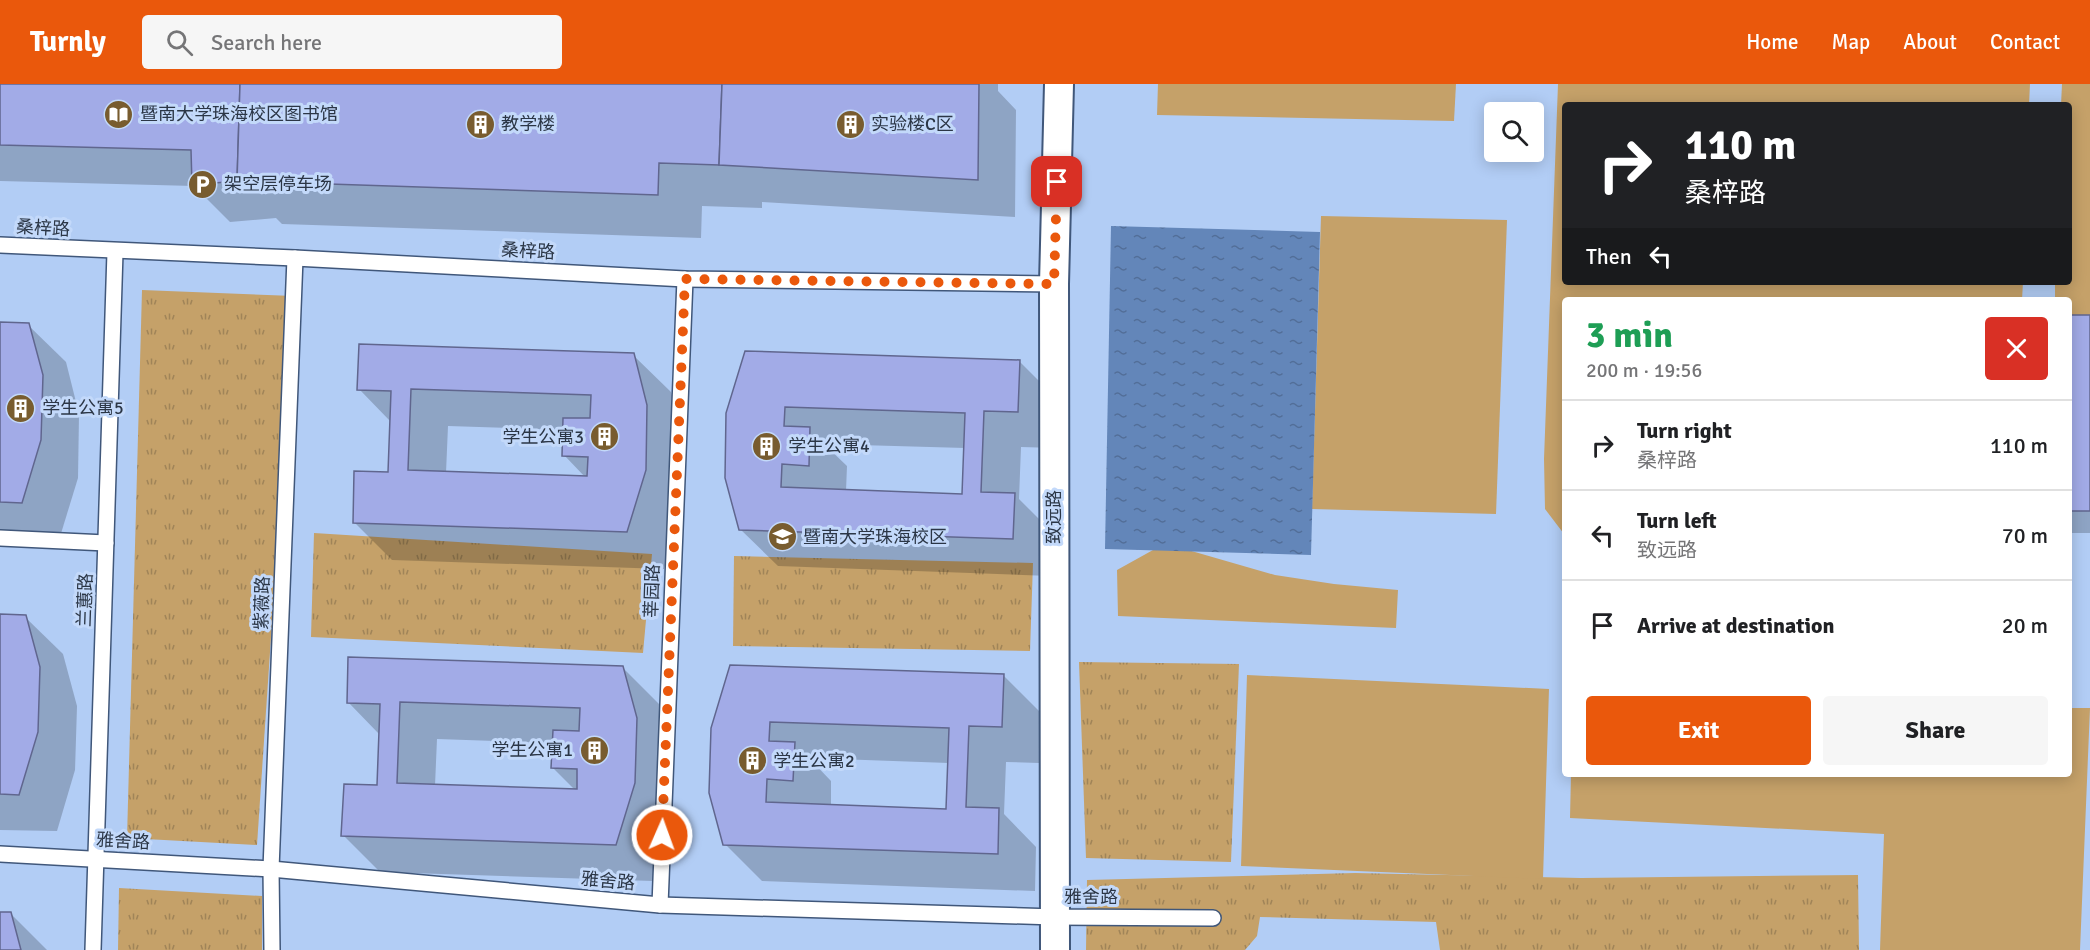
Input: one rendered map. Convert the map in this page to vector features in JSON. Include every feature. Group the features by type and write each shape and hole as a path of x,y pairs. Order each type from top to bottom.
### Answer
{"street":[{"name":"致远路","path":"1055,950 1054,284 1059,84"}],"lane":[{"name":"桑梓路","path":"0,245 685,279 1054,284"},
{"name":"兰蕙路","path":"93,950 116,252"},
{"name":"紫薇路","path":"272,950 271,869 296,258"},
{"name":"莘园路","path":"660,905 685,279"},
{"path":"0,538 106,543"},
{"name":"雅舍路","path":"0,854 271,869 660,905 1055,917 1213,918"}],"green space":[{"path":"1158,84 1456,84 1454,121 1157,115"},
{"path":"1558,84 2030,84 2029,102 1562,102 1562,285 2023,285 2022,297 1562,297 1562,531 1545,509 1544,459"},
{"path":"2062,84 2090,84 2090,315 2072,315 2072,297 2055,297 2055,285 2072,285 2072,102 2061,102"},
{"path":"1321,216 1507,220 1496,514 1312,509"},
{"path":"142,290 294,296 257,845 127,838"},
{"path":"314,533 652,554 643,653 311,637"},
{"path":"1153,550 1188,550 1275,575 1398,590 1396,628 1118,616 1117,570"},
{"path":"734,556 1033,563 1030,651 733,646"},
{"path":"1079,662 1239,664 1231,862 1086,858"},
{"path":"1247,675 1549,689 1543,879 1241,866"},
{"path":"2072,708 2090,708 2080,950 1880,950 1884,834 1570,818 1571,777 2072,777"},
{"path":"1355,873 1581,878 1858,875 1859,950 1440,950 1436,922 1260,917 1257,936 1245,950 1086,950 1087,880"},
{"path":"119,888 262,896 262,950 118,950"}],"water":[{"path":"1111,226 1320,232 1311,555 1105,549"}],"building":[{"name":"暨南大学珠海校区图书馆","path":"0,84 240,84 237,181 192,185 191,150 0,145"},
{"name":"教学楼","path":"240,84 722,84 719,165 659,163 658,195 237,181"},
{"name":"实验楼C区","path":"722,84 979,84 978,180 719,165"},
{"path":"2072,315 2090,315 2090,511 2072,511"},
{"name":"学生公寓5","path":"0,322 29,323 43,375 41,440 22,503 0,502"},
{"name":"学生公寓3","path":"359,344 634,353 647,405 646,470 627,532 353,523 354,471 388,472 391,391 357,390","holes":["411,389 591,395 590,418 563,418 562,456 588,457 587,476 408,470"]},
{"name":"学生公寓4","path":"745,351 1020,360 1018,412 984,411 981,492 1015,493 1013,539 739,530 725,478 726,413","holes":["785,407 965,413 962,494 781,487 782,464 809,466 810,427 784,426"]},
{"path":"0,614 26,615 40,667 38,732 19,795 0,794"},
{"name":"学生公寓1","path":"348,657 623,666 637,718 635,783 616,845 341,836 344,784 377,785 380,704 347,703","holes":["400,702 580,708 579,731 553,730 551,768 577,769 577,789 397,783"]},
{"name":"学生公寓2","path":"730,665 1004,674 1002,727 969,726 966,807 999,808 998,854 723,845 709,793 711,728","holes":["770,722 949,728 946,809 766,802 767,779 793,781 795,742 769,741"]},
{"path":"0,912 11,912 21,950 0,950"}],"place":[{"name":"暨南大学珠海校区图书馆","path":"119,114"},
{"name":"教学楼","path":"480,124"},
{"name":"实验楼C区","path":"850,124"},
{"name":"架空层停车场","path":"203,184"},
{"name":"学生公寓5","path":"21,408"},
{"name":"学生公寓3","path":"605,437"},
{"name":"学生公寓4","path":"767,446"},
{"name":"暨南大学珠海校区","path":"782,537"},
{"name":"学生公寓1","path":"594,750"},
{"name":"学生公寓2","path":"752,761"}],"route":[{"path":"662,835 685,279 1054,284 1057,182"}]}
